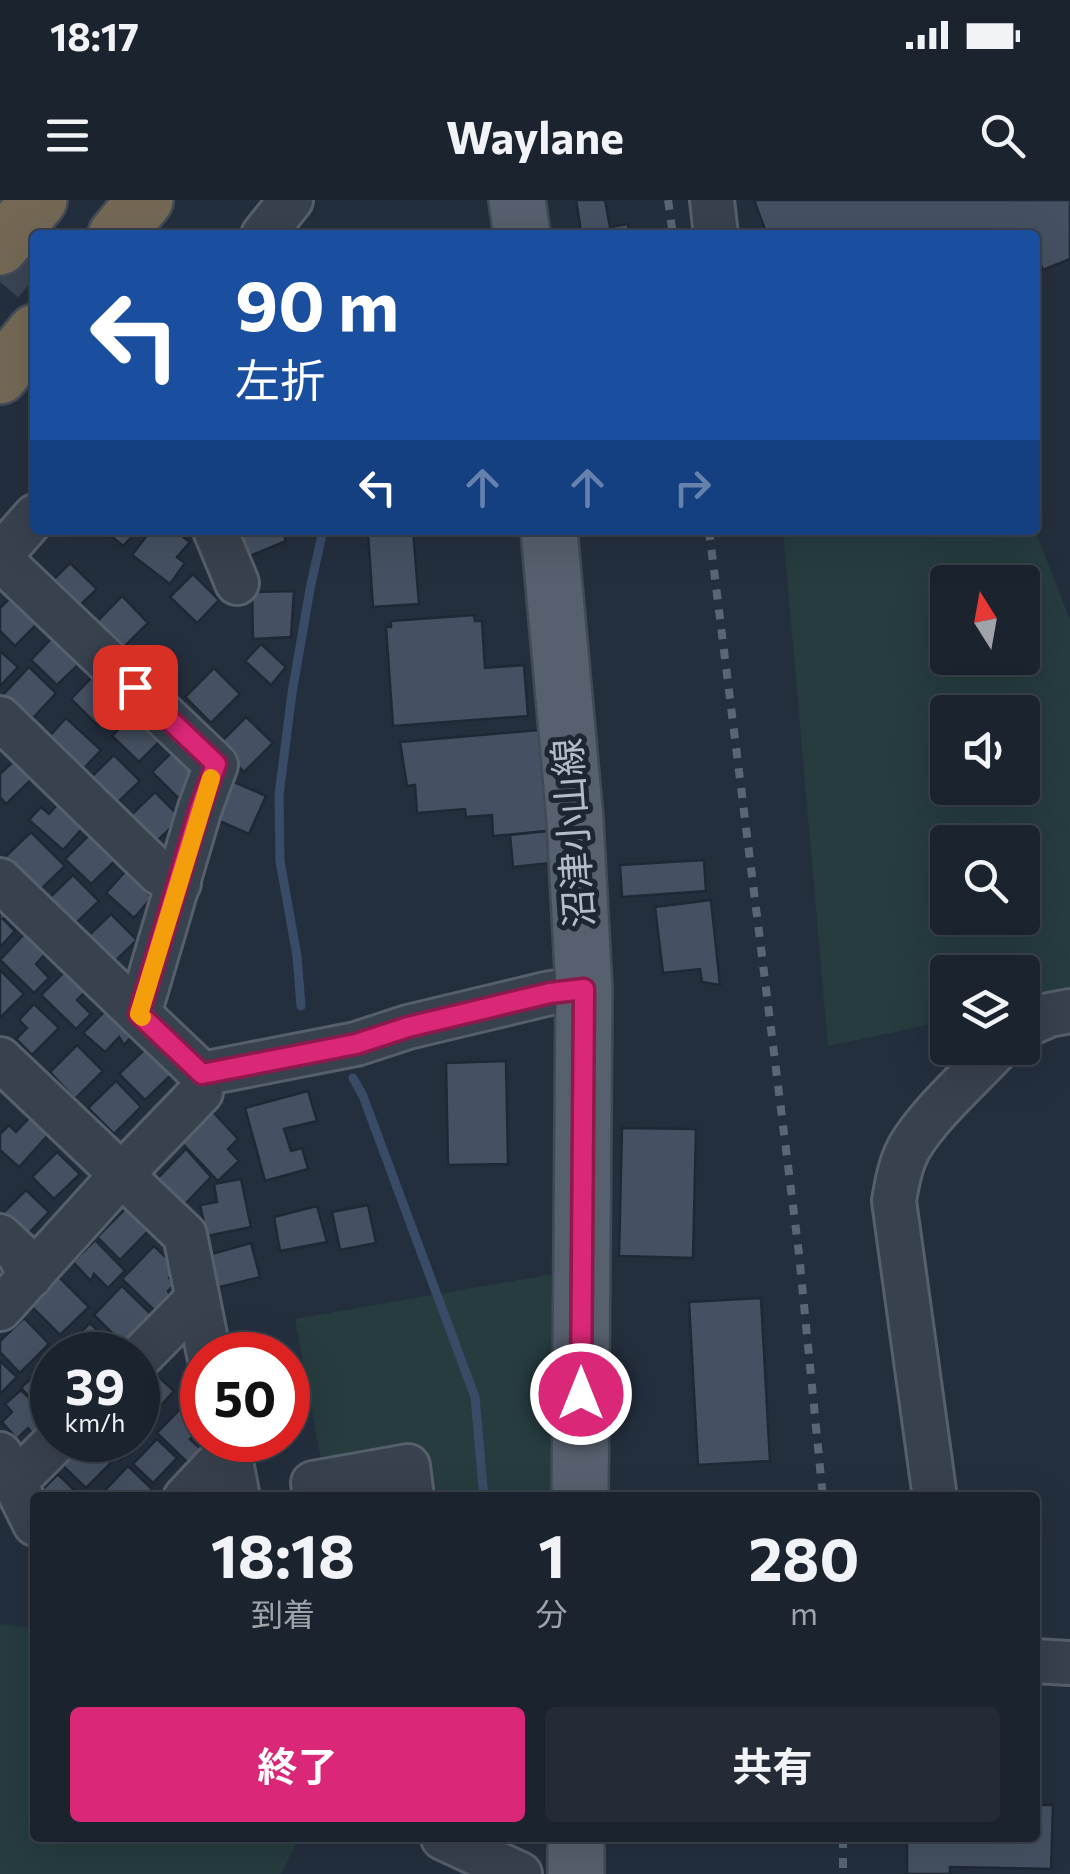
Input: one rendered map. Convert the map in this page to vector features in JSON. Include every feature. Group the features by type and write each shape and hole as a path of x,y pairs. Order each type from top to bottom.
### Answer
{"highway":[{"path":"0,247 40,200"},
{"path":"120,230 145,200"},
{"path":"0,376 30,338"}],"main road":[{"path":"517,200 521,230"},
{"name":"沼津小山線","path":"548,535 575,820 584,989 580,1492"},
{"path":"576,1842 576,1874"}],"street":[{"path":"268,230 291,200"},
{"path":"712,200 715,230"},
{"path":"30,522 0,558 216,764 139,1014"},
{"path":"217,535 237,583"},
{"path":"0,718 160,873 179,883"},
{"path":"0,880 202,1074 201,1092 0,1309"},
{"path":"202,1074 356,1044 408,1027 550,993 584,989"},
{"path":"1040,1019 1070,1011"},
{"path":"0,1060 184,1235 204,1332"},
{"path":"934,1492 894,1201 898,1175 909,1148 982,1065"},
{"path":"0,1236 18,1253 31,1276"},
{"path":"160,1337 197,1299"},
{"path":"30,1455 8,1468 30,1514"},
{"path":"190,1492 215,1462"},
{"path":"231,1462 237,1492"},
{"path":"315,1492 313,1483 408,1466 411,1492"},
{"path":"1040,1661 1070,1663"},
{"path":"452,1842 520,1874"}],"green space":[{"path":"783,535 1037,535 1070,620 1070,996 1040,1002 1040,955 930,955 930,1025 828,1046"},
{"path":"565,1272 558,1492 408,1492 322,1466 310,1401 310,1332 297,1332 295,1319"},
{"path":"0,1624 30,1627 30,1842 297,1842 281,1874 0,1874"}],"building":[{"path":"576,200 605,200 610,227 628,224 629,230 581,230"},
{"path":"754,200 1070,200 1070,259 1043,270 1040,230 765,230"},
{"path":"110,535 133,535 123,546"},
{"path":"147,535 181,535 190,542 177,557 185,563 170,584 132,555"},
{"path":"236,535 284,535 286,541 245,558"},
{"path":"368,535 413,535 419,604 373,607"},
{"path":"70,563 97,589 74,611 48,585"},
{"path":"193,574 219,600 197,623 170,597"},
{"path":"294,591 291,637 253,639 252,592"},
{"path":"122,596 148,623 119,652 93,626"},
{"path":"11,597 37,624 15,646 0,631 0,608"},
{"path":"474,615 475,621 482,621 485,668 524,665 528,716 393,726 386,627 391,627 391,621"},
{"path":"53,637 80,663 57,685 31,660"},
{"path":"261,644 286,667 271,685 245,661"},
{"path":"0,651 18,667 0,686"},
{"path":"29,667 56,693 33,718 22,708 18,713 1,697"},
{"path":"214,668 240,694 211,723 185,697"},
{"path":"93,676 119,702 97,725 71,699"},
{"path":"134,714 161,740 139,762 112,736"},
{"path":"246,717 273,743 244,772 217,746"},
{"path":"66,718 101,750 75,778 47,739"},
{"path":"539,730 548,831 493,836 492,815 466,817 465,809 417,813 415,785 407,786 400,742"},
{"path":"174,750 201,776 178,798 152,772"},
{"path":"114,755 140,781 112,808 86,782"},
{"path":"16,759 34,777 6,804 0,797 0,774"},
{"path":"232,781 266,796 249,834 215,819"},
{"path":"155,792 181,818 153,845 127,819"},
{"path":"57,805 70,817 77,813 88,822 63,850 29,820 41,807 49,814"},
{"path":"93,831 119,857 91,884 65,859"},
{"path":"548,831 551,863 513,867 510,835"},
{"path":"31,832 65,866 38,892 4,858"},
{"path":"704,860 706,891 622,897 620,865"},
{"path":"131,865 145,878 139,885 152,897 134,918 106,893"},
{"path":"73,875 99,901 71,928 45,902"},
{"path":"711,900 720,985 702,982 700,969 663,973 655,907"},
{"path":"0,903 10,912 3,919 15,931 0,947"},
{"path":"111,914 137,940 109,967 83,941"},
{"path":"27,931 48,951 36,964 49,978 34,993 0,960"},
{"path":"69,967 90,987 77,1000 91,1014 76,1029 41,995"},
{"path":"0,970 24,994 1,1017 0,1015"},
{"path":"34,1004 59,1028 32,1055 16,1039 27,1028 19,1020"},
{"path":"111,1005 140,1027 124,1045 119,1037 105,1052 83,1033"},
{"path":"77,1045 103,1071 75,1099 50,1072"},
{"path":"147,1047 173,1073 145,1100 119,1074"},
{"path":"506,1061 508,1164 448,1165 446,1063"},
{"path":"116,1081 141,1107 114,1134 88,1108"},
{"path":"308,1091 317,1121 284,1129 291,1151 302,1148 308,1169 265,1181 245,1108"},
{"path":"213,1112 238,1139 228,1149 239,1161 218,1181 181,1142"},
{"path":"30,1117 49,1134 19,1167 0,1150 0,1134 9,1125 16,1132"},
{"path":"622,1128 696,1129 693,1258 619,1256"},
{"path":"186,1149 211,1177 183,1206 156,1180"},
{"path":"57,1152 80,1174 54,1199 32,1177"},
{"path":"241,1179 251,1227 207,1236 200,1205 217,1202 214,1184"},
{"path":"26,1190 49,1212 24,1238 1,1215"},
{"path":"368,1205 376,1243 340,1250 332,1212"},
{"path":"317,1206 327,1242 280,1251 274,1217"},
{"path":"127,1207 150,1229 120,1260 97,1237"},
{"path":"95,1240 125,1271 108,1288 94,1274 91,1281 73,1262"},
{"path":"251,1243 260,1277 216,1288 208,1255"},
{"path":"154,1246 176,1270 169,1278 175,1284 168,1291 172,1299 154,1310 122,1279"},
{"path":"59,1277 89,1307 63,1332 57,1332 30,1305"},
{"path":"122,1286 153,1316 137,1332 111,1332 94,1315"},
{"path":"761,1298 770,1461 698,1465 689,1302"},
{"path":"24,1318 37,1332 30,1332 30,1363 20,1373 0,1352 0,1341"},
{"path":"90,1323 99,1332 81,1332"},
{"path":"0,1361 17,1377 0,1394"},
{"path":"160,1378 174,1391 160,1406"},
{"path":"30,1379 30,1397 21,1388"},
{"path":"21,1390 30,1399 30,1430 28,1428 17,1439 2,1422 12,1412 5,1404"},
{"path":"180,1409 180,1455 160,1436 160,1430"},
{"path":"160,1442 177,1458 153,1483 133,1464 160,1462"},
{"path":"67,1462 111,1463 86,1488 63,1466"},
{"path":"128,1466 152,1489 149,1492 104,1492"},
{"path":"58,1474 76,1492 40,1492"},
{"path":"1040,1805 1053,1805 1051,1869 950,1867 950,1874 907,1874 907,1842 1040,1842"}],"waterway":[{"path":"301,1006 297,956 280,861 279,795 292,693 322,535"},
{"path":"353,1078 475,1397 483,1492"}],"tunnel":[{"path":"0,254 30,280"}],"railway":[{"path":"668,200 672,230"},
{"path":"710,535 799,1254 822,1492"},
{"path":"843,1842 843,1874"}],"slow traffic":[{"path":"142,1017 139,1014 211,778"}],"route":[{"path":"135,687 216,764 139,1014 202,1074 356,1044 408,1027 550,993 584,989 581,1394"}]}
